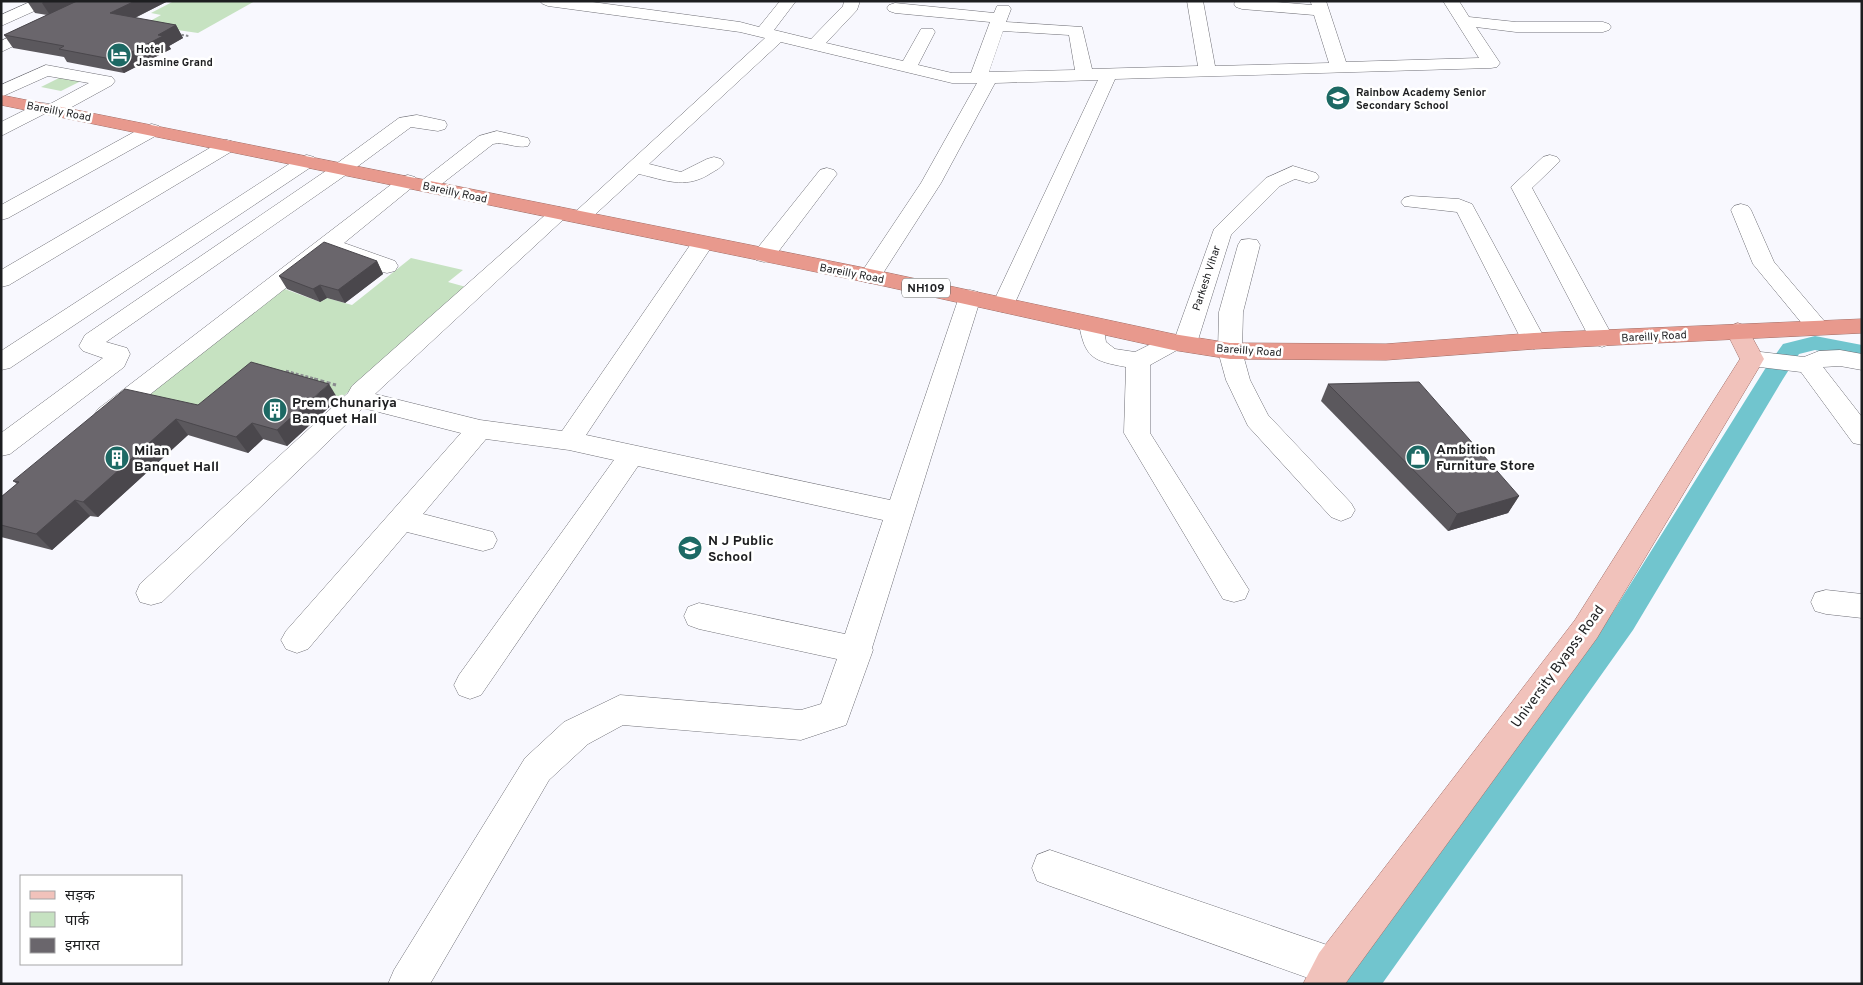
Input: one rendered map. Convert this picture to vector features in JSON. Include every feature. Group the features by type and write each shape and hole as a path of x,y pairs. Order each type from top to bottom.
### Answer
{"highway":[{"name":"Bareilly Road","path":"1,100 870,276 1179,343 1230,351 1386,352 1534,341 1862,326"}],"main road":[{"path":"1738,332 1762,360"},
{"name":"University Byapss Road","path":"1328,975 1586,629 1762,360"}],"street":[{"path":"1,21 45,1"},
{"path":"1,47 97,1"},
{"path":"548,1 686,13 814,46 952,78 1492,63 1451,1"},
{"path":"151,592 360,394 570,215 636,167 770,35 788,1"},
{"path":"814,46 851,7 852,1"},
{"path":"870,276 932,183 983,78 998,22 1006,1"},
{"path":"1191,1 1195,1 1207,70"},
{"path":"1242,4 1320,6 1339,68"},
{"path":"895,8 1076,30 1084,74"},
{"path":"1464,21 1516,27 1603,27"},
{"path":"908,67 927,32"},
{"path":"1,92 46,70 106,81 1,130"},
{"path":"1003,305 1109,74"},
{"path":"1,447 115,361 118,354 91,346 93,340 343,168 406,122 417,121 438,125"},
{"path":"1,214 152,130"},
{"path":"90,428 330,244 417,184 486,140 496,137 522,142"},
{"path":"1,280 227,146"},
{"path":"1,362 308,161"},
{"path":"1550,161 1520,187 1602,339"},
{"path":"636,167 681,178 692,176 714,163"},
{"name":"Parkesh Vihar","path":"1179,343 1221,233 1273,182 1293,172 1309,177"},
{"path":"764,255 827,174"},
{"path":"1411,202 1465,208 1534,341"},
{"path":"1741,210 1764,264 1817,327"},
{"path":"569,441 703,243"},
{"path":"330,244 387,266"},
{"path":"1249,245 1231,312 1230,351 1238,380 1257,420 1341,510"},
{"path":"408,984 537,769 576,733 620,710 801,725 834,715 970,298"},
{"path":"1091,324 1095,345 1108,356 1138,361 1179,343"},
{"path":"1762,360 1803,365 1819,359 1840,358 1862,362"},
{"path":"1138,361 1137,433 1234,590"},
{"path":"1803,365 1862,436"},
{"path":"360,394 362,399 480,429 569,441 631,456 901,513"},
{"path":"298,640 480,429"},
{"path":"470,685 631,456"},
{"path":"403,520 483,540"},
{"path":"1826,602 1862,606"},
{"path":"699,616 856,650"},
{"path":"1050,868 1328,975"}],"path":[{"path":"170,33 189,36"},
{"path":"286,371 360,394"}],"green space":[{"path":"174,1 255,1 198,33 143,25 161,15 151,13"},
{"path":"63,76 83,80 61,91 41,87"},
{"path":"411,258 463,270 448,282 466,287 339,400 261,378 210,421 135,404 282,288 320,302 327,298 352,305"}],"building":[{"path":"77,1 135,1 110,13 176,25 158,35 163,36 116,60 59,49 64,46 4,35"},
{"path":"324,242 377,261 338,290 320,285 313,289 279,276"},
{"path":"251,362 329,384 277,430 252,423 236,437 176,419 83,502 75,500 36,534 1,525 1,497 19,482 13,481 125,389 198,405"},
{"name":"Ambition Furniture Store","path":"1419,382 1519,496 1457,514 1328,384"}],"waterway":[{"path":"1359,984 1623,621 1773,375 1791,349 1815,343 1862,353"}],"place":[{"name":"Hotel Jasmine Grand","path":"119,55"},
{"name":"Rainbow Academy Senior Secondary School","path":"1338,98"},
{"name":"Prem Chunariya Banquet Hall","path":"275,410"},
{"name":"Ambition Furniture Store","path":"1418,457"},
{"name":"Milan Banquet Hall","path":"117,458"},
{"name":"N J Public School","path":"690,548"}]}
